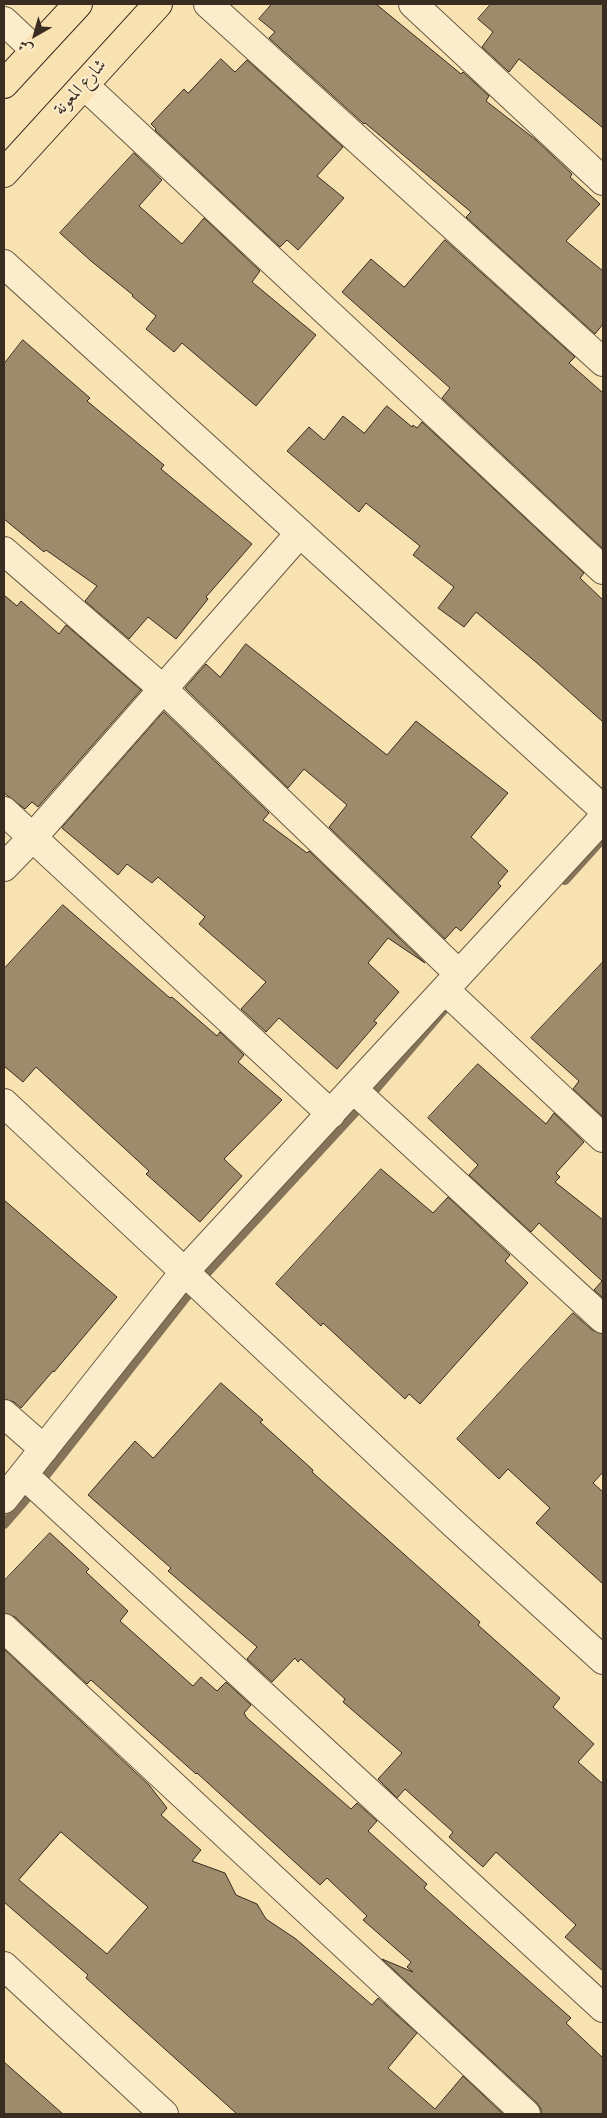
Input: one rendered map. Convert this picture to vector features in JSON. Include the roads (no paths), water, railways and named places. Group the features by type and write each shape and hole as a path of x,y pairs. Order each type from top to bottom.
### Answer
{"highway":[{"path":"4,84 78,4"},
{"name":"شارع المعونة","path":"4,173 158,4"}],"street":[{"path":"208,4 603,362"},
{"path":"414,4 603,181"},
{"path":"4,21 35,50"},
{"path":"84,85 603,570"},
{"path":"4,264 603,809"},
{"path":"4,867 33,837 300,533"},
{"path":"4,551 163,688 603,1138"},
{"path":"4,811 331,1114"},
{"path":"4,1499 185,1272 603,818"},
{"path":"353,1089 603,1319"},
{"path":"4,1103 454,1524 603,1660"},
{"path":"4,1414 44,1450"},
{"path":"24,1475 603,2008"},
{"path":"4,1628 526,2114"},
{"path":"4,1966 164,2114"}],"waterway":[{"path":"565,880 603,838"},
{"path":"4,1524 38,1485 197,1283 365,1101 444,1009"}]}
